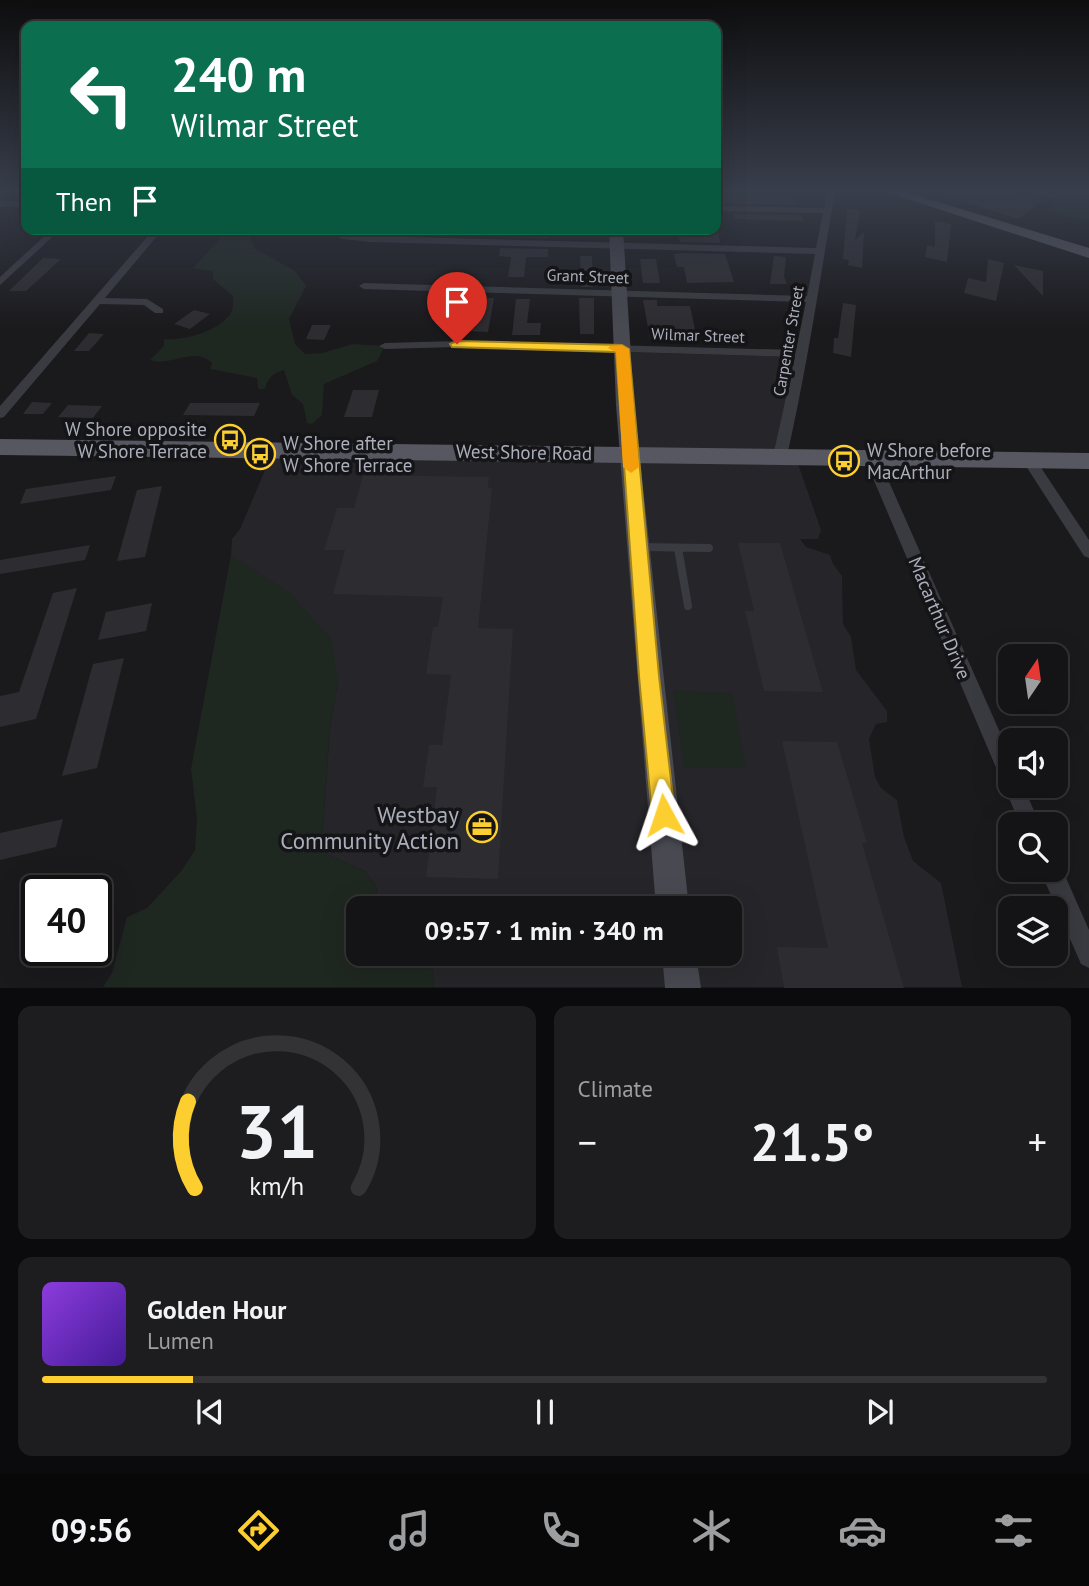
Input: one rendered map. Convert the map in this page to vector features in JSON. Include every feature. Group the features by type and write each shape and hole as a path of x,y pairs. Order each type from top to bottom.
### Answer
{"main road":[{"path":"1042,237 1089,253"},
{"name":"West Shore Road","path":"0,447 1089,461"}],"street":[{"path":"0,282 48,237"},
{"path":"0,414 152,237"},
{"path":"353,237 604,237"},
{"path":"617,237 630,453 672,896"},
{"path":"619,237 821,251"},
{"name":"Carpenter Street","path":"780,456 823,237"},
{"name":"Grant Street","path":"364,286 811,299"},
{"path":"98,301 147,302 159,311"},
{"name":"Wilmar Street","path":"385,346 457,344 801,354"},
{"name":"Macarthur Drive","path":"871,457 998,750"},
{"path":"1029,460 1089,552"},
{"path":"1056,882 1089,956"},
{"path":"680,966 683,988"}],"lane":[{"path":"638,547 709,548"},
{"path":"677,548 688,606"}],"shaded area":[{"path":"216,237 250,237 254,248 295,271 306,286 289,319 295,344 305,354 322,353 353,344 385,346 377,361 324,384 322,415 312,424 307,423 303,404 292,395 284,370 272,376 265,389 258,389 257,378 210,369 212,363 205,358 189,356 157,362 150,360 164,346 164,339 181,338 210,330 226,319 232,311 233,296 213,279 213,271 193,268 219,240"},
{"path":"623,352 796,357 783,447 796,458 821,530 818,539 800,539 806,547 830,555 842,576 843,624 851,637 856,670 887,711 887,722 876,724 869,739 875,777 881,788 897,800 904,837 913,861 941,883 962,987 434,987 432,966 742,966 742,896 377,896 376,886 365,871 328,855 322,843 330,726 338,682 231,555 232,539 240,529 274,449 622,452"},
{"path":"231,555 290,593 331,639 338,682 330,726 322,843 328,855 365,871 376,886 377,896 346,896 346,966 432,966 434,987 103,987 112,973 127,917 147,908 182,870 195,850 197,819 191,769"},
{"path":"673,691 732,693 746,768 684,767"}],"building":[{"path":"679,237 719,237 720,243 680,242"},
{"path":"845,237 855,237 855,240 864,237 862,268 848,265 849,260 843,259"},
{"path":"935,237 950,237 947,262 925,257 927,245 935,247"},
{"path":"500,248 548,249 548,257 526,257 524,277 508,277 511,257 499,256"},
{"path":"674,254 725,254 734,282 687,283 684,267 677,267"},
{"path":"580,256 592,256 593,287 581,287"},
{"path":"774,256 786,257 784,277 787,284 770,284"},
{"path":"43,258 61,259 26,291 9,291"},
{"path":"640,259 656,259 660,283 643,283"},
{"path":"988,259 1004,263 996,301 964,293 968,278 986,282"},
{"path":"1014,265 1043,271 1043,296"},
{"path":"472,298 494,298 488,332 466,331"},
{"path":"579,298 594,298 594,334 580,334"},
{"path":"516,299 530,299 527,323 541,323 540,335 512,335"},
{"path":"643,300 657,300 657,306 690,306 697,339 650,339"},
{"path":"843,303 856,305 851,357 833,353"},
{"path":"194,310 210,314 190,329 174,324"},
{"path":"312,325 331,325 324,340 306,339"},
{"path":"89,333 104,334 89,351 74,351"},
{"path":"353,390 379,390 372,417 344,417"},
{"path":"32,402 52,403 43,414 23,414"},
{"path":"190,403 260,403 254,416 183,415"},
{"path":"68,405 102,406 93,418 58,417"},
{"path":"363,475 489,477 488,488 492,488 478,628 513,629 498,879 426,877 437,787 423,787 429,745 442,745 451,675 426,674 433,627 438,627 443,597 333,594 345,550 324,550 337,508 354,508"},
{"path":"116,476 111,490 20,504 26,489"},
{"path":"162,486 145,557 117,561 137,490"},
{"path":"738,543 780,543 823,692 764,691 745,611 754,611"},
{"path":"90,545 85,560 0,574 0,560"},
{"path":"77,588 36,719 0,727 0,696 19,692 53,593"},
{"path":"152,603 146,631 98,640 106,612"},
{"path":"124,658 97,768 62,776 93,664"},
{"path":"782,741 837,742 867,843 862,843 904,988 784,988 777,947 828,948"},
{"path":"63,819 56,847 0,860 0,833"}],"slow traffic":[{"path":"614,348 622,349 631,467"}],"place":[{"name":"W Shore opposite W Shore Terrace","path":"230,440"},
{"name":"W Shore after W Shore Terrace","path":"260,454"},
{"name":"W Shore before MacArthur","path":"844,461"},
{"name":"Westbay Community Action","path":"482,827"}],"route":[{"path":"457,344 622,349 649,676 664,815"}]}
